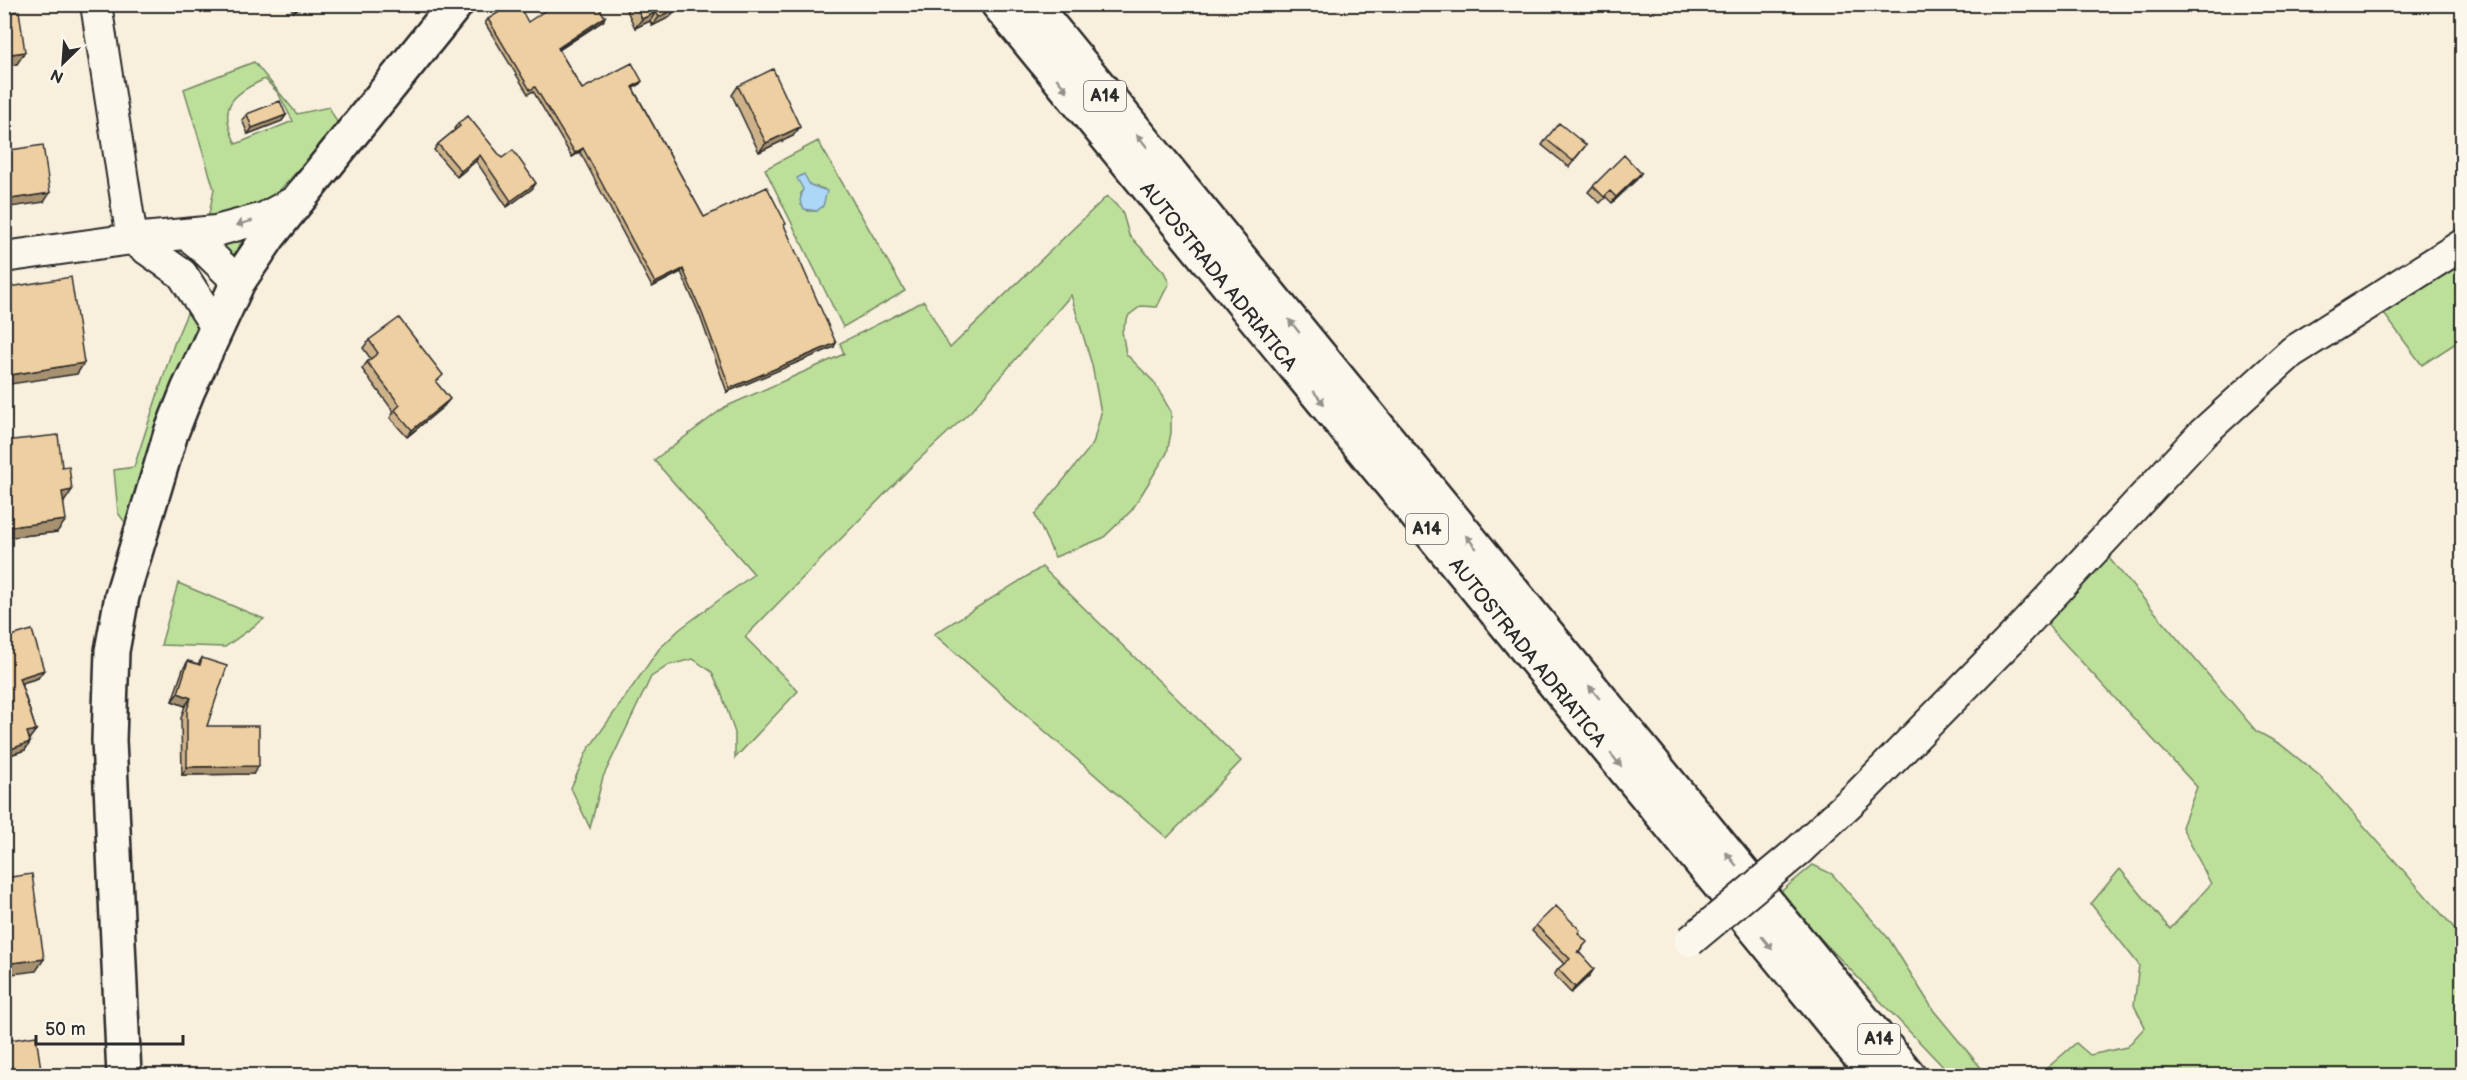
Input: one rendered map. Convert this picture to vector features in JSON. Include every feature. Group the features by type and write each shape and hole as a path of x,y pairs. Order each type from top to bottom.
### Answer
{"main road":[{"path":"124,1076 109,740 112,651 122,596 171,434 216,327 238,282 297,200 456,4"},
{"name":"AUTOSTRADA ADRIATICA","path":"998,4 1839,1010 1909,1076"},
{"name":"AUTOSTRADA ADRIATICA","path":"1032,4 1839,1010 1876,1076"}],"street":[{"path":"96,4 132,239 182,274 216,327"},
{"path":"4,257 132,239 216,231 264,218 297,200"},
{"path":"186,234 238,282"},
{"path":"1689,941 1798,851 1859,794 2007,643 2203,433 2292,351 2463,245"},
{"path":"182,274 238,282"}],"green space":[{"path":"254,62 297,114 329,107 339,126 278,192 262,205 208,219 214,189 184,89","holes":["265,79 278,93 293,121 236,144 228,120 228,111 236,96"]},
{"path":"818,141 905,291 843,327 765,169","holes":["810,185 824,189 825,194 817,211 808,211 801,205 801,193"]},
{"path":"1107,196 1122,211 1129,235 1164,272 1169,283 1157,307 1141,306 1129,315 1122,331 1126,354 1154,382 1171,412 1171,433 1167,453 1132,510 1103,538 1055,557 1035,515 1093,444 1101,413 1092,365 1071,295 971,411 915,463 745,637 798,691 735,758 735,733 712,672 693,659 669,665 651,677 603,777 590,828 571,788 587,751 659,649 680,629 754,574 654,460 725,407 844,354 840,343 924,301 950,348"},
{"path":"248,232 229,262 207,237"},
{"path":"2462,260 2462,339 2422,365 2379,307"},
{"path":"191,304 200,333 127,525 118,513 114,470 134,467 174,344"},
{"path":"2102,550 2256,731 2280,744 2320,776 2462,937 2462,1075 2180,1076 2129,1070 2114,1075 2038,1076 2076,1043 2090,1055 2127,1047 2145,1027 2134,1005 2139,965 2091,904 2120,869 2170,929 2211,884 2182,827 2197,787 2041,618"},
{"path":"1042,567 1241,761 1167,838 934,634"},
{"path":"178,583 264,619 225,647 161,645"},
{"path":"1813,865 1832,874 1889,939 1934,1011 1987,1075 1951,1075 1778,894"}],"water":[{"path":"804,174 810,185 827,191 823,206 817,211 804,209 800,201 803,189 797,178"}],"building":[{"path":"512,4 518,4 528,22 555,4 597,4 605,17 558,48 582,89 632,63 642,81 632,87 704,217 767,187 786,224 784,225 836,343 730,388 683,269 655,283 583,148 575,153 535,87 530,90 488,19"},
{"path":"635,4 674,4 676,8 659,17 656,12 642,19"},
{"path":"19,11 25,52 4,55 4,13"},
{"path":"773,69 800,127 766,143 738,86"},
{"path":"280,101 286,115 252,128 247,114"},
{"path":"468,116 502,158 513,150 536,183 511,201 480,155 461,171 438,144 460,126 458,123"},
{"path":"1559,123 1586,145 1573,161 1546,139"},
{"path":"43,145 50,193 4,200 4,151"},
{"path":"1624,155 1641,173 1616,197 1610,191 1604,197 1593,186"},
{"path":"71,277 84,363 4,376 4,288"},
{"path":"399,318 443,375 436,382 450,399 412,430 395,410 400,405 367,362 378,353 369,340"},
{"path":"58,435 62,467 69,466 72,490 62,492 66,520 9,527 4,499 4,441"},
{"path":"32,630 44,670 19,678 36,730 27,732 30,742 8,750 4,740 4,638"},
{"path":"202,658 227,666 207,726 259,726 259,766 187,767 187,710 191,698 178,693 188,661 200,665"},
{"path":"32,874 44,959 4,964 4,878"},
{"path":"1556,906 1580,930 1578,933 1587,942 1578,951 1594,969 1575,987 1558,969 1570,959 1536,925"},
{"path":"36,1036 42,1076 4,1076 4,1041"}]}
